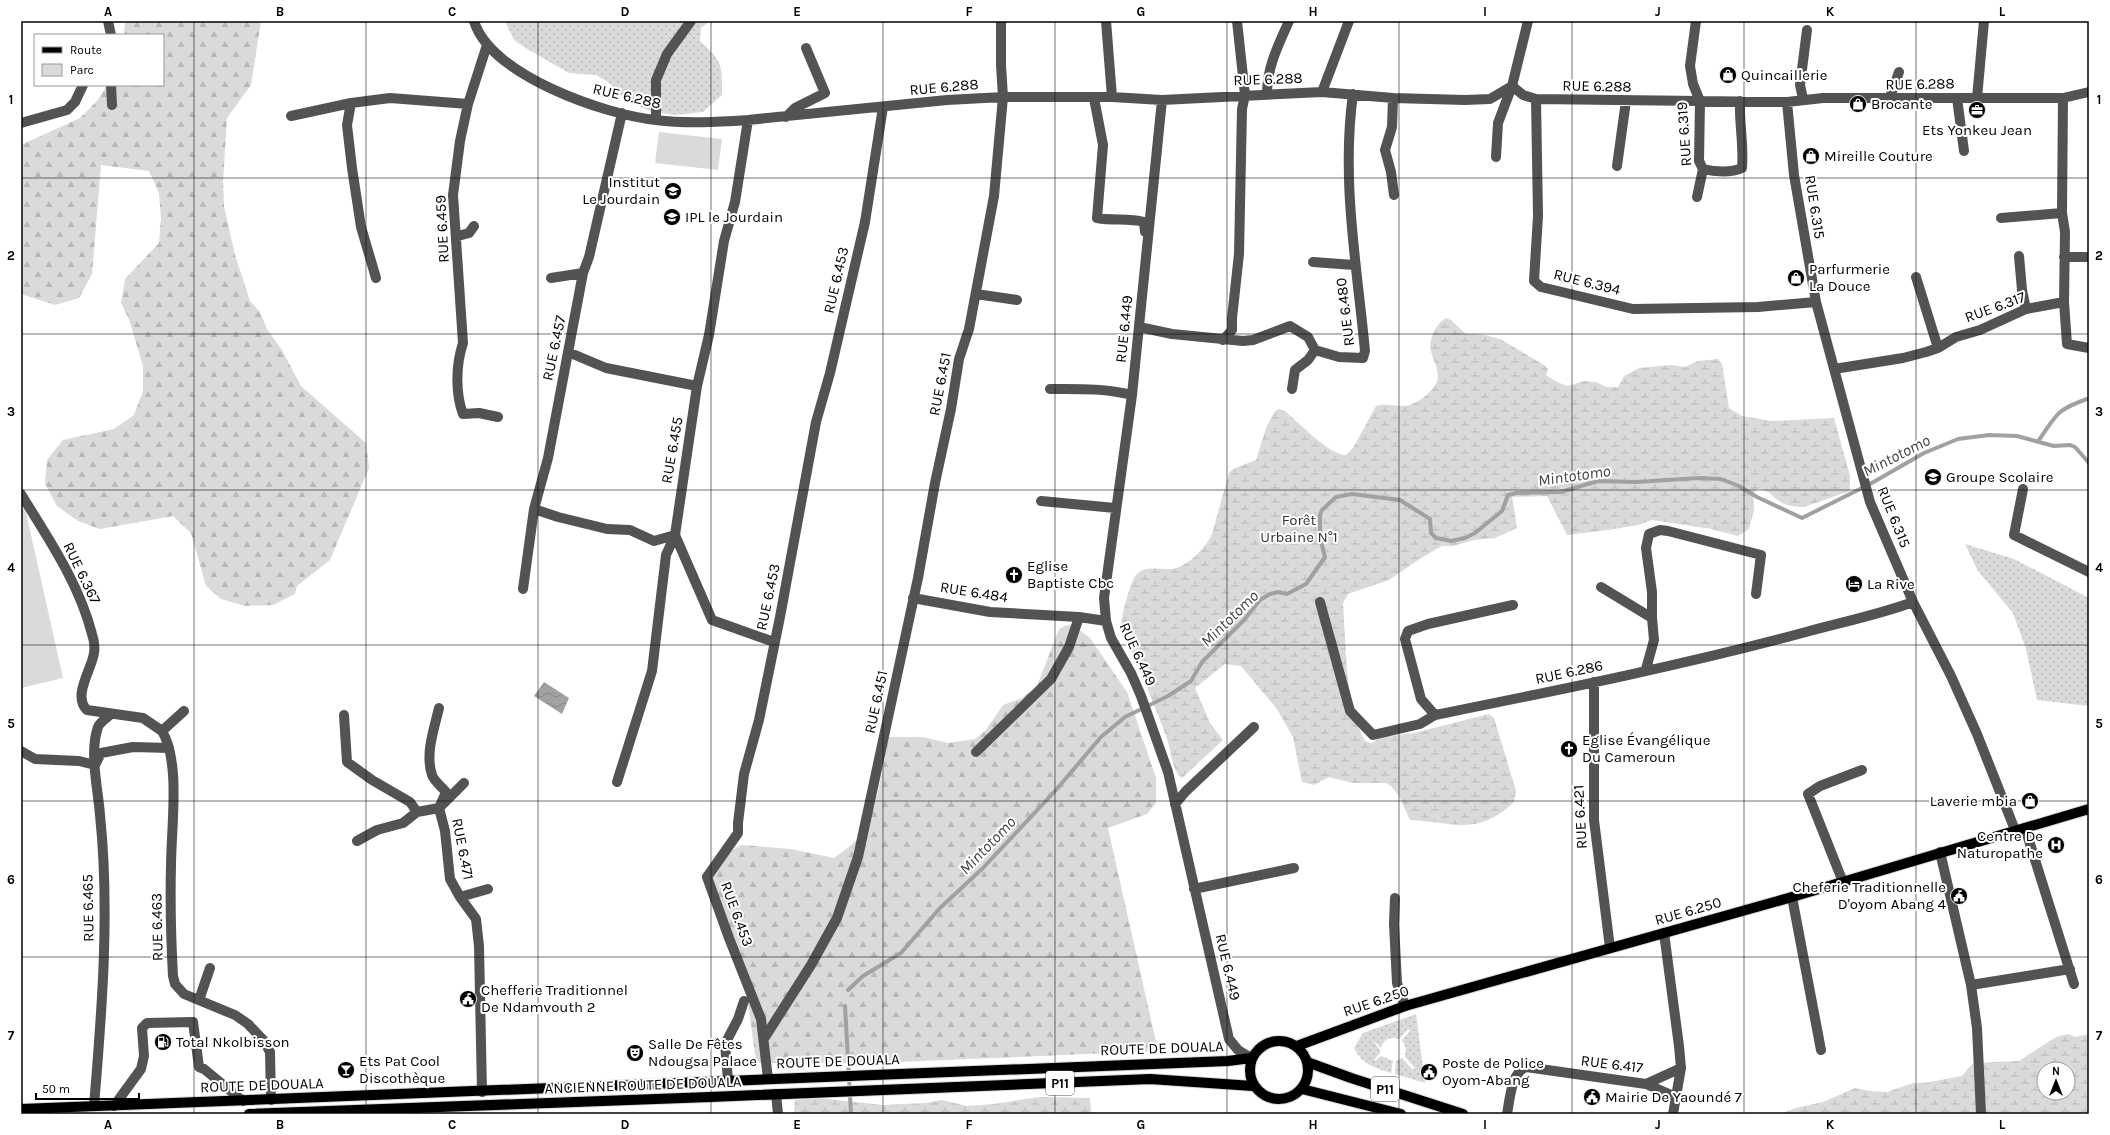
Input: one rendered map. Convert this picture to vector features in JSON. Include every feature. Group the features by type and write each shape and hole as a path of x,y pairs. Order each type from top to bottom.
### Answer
{"main road":[{"name":"RUE 6.250","path":"1296,1046 1405,1006 1792,897 2089,809"},
{"path":"1284,1041 1296,1046 1303,1053 1308,1062 1307,1076 1302,1089 1296,1094 1281,1100 1265,1096 1253,1086 1249,1076 1251,1058 1259,1048 1271,1042 1284,1041"},
{"name":"ROUTE DE DOUALA","path":"21,1109 482,1092 728,1080 1228,1061 1251,1058"},
{"name":"P11","path":"1308,1062 1351,1078 1464,1114"},
{"path":"851,1075 852,1092"},
{"name":"ANCIENNE ROUTE DE DOUALA","path":"249,1114 852,1092 1150,1079 1253,1086"},
{"name":"P11","path":"1302,1089 1401,1114"}],"street":[{"path":"108,21 111,34"},
{"name":"RUE 6.288","path":"474,21 480,36 487,45 516,69 541,84 585,102 622,113 656,120 716,122 748,120 947,100 1003,98 1112,98 1162,100 1322,92 1393,98 1465,100 1490,99 1512,86 1523,95 1536,99 1626,101 1787,102 1803,99 1889,100 1921,98 2063,98 2089,92"},
{"path":"656,120 656,80 667,54 691,21"},
{"name":"RUE 6.451","path":"764,1037 811,965 837,918 858,857 913,598 951,409 959,359 969,329 994,196 1003,98 1000,65 1002,21"},
{"path":"1106,21 1112,98"},
{"path":"1223,340 1232,330 1239,254 1241,152 1244,95 1237,21"},
{"path":"1267,94 1270,66 1279,41 1289,21"},
{"path":"1322,92 1349,21"},
{"path":"1496,156 1498,123 1512,86 1528,21"},
{"name":"RUE 6.319","path":"1696,21 1690,66 1693,84 1700,101 1699,161 1703,169 1697,197"},
{"path":"1978,98 1984,21"},
{"path":"1803,99 1800,85 1807,30"},
{"name":"RUE 6.459","path":"487,45 468,104 460,141 453,206 458,236 463,343 459,355 458,369 460,405 463,414 479,413 498,416"},
{"path":"786,117 795,108 825,93 806,48"},
{"path":"1889,100 1899,72"},
{"path":"21,123 67,110 72,106 83,86"},
{"path":"111,86 112,105"},
{"name":"RUE 6.480","path":"1315,350 1339,357 1363,358 1365,351 1354,264 1348,149 1353,94"},
{"path":"291,116 351,103 390,98 468,104"},
{"path":"1094,98 1103,145 1097,218 1114,221 1132,219 1144,222 1146,245"},
{"path":"1393,98 1392,127 1385,150 1391,172 1394,195"},
{"path":"1957,98 1964,152"},
{"path":"2063,98 2062,213 2065,232 2064,302 2067,344 2089,348"},
{"name":"RUE 6.394","path":"1536,99 1538,216 1534,281 1541,287 1633,309 1758,307 1816,302"},
{"name":"RUE 6.449","path":"1162,100 1146,245 1132,395 1115,508 1104,598 1106,621 1111,638 1131,673 1141,696 1168,772 1229,1039 1238,1050 1251,1058"},
{"path":"1616,166 1626,101"},
{"path":"1703,169 1712,172 1736,171 1742,168 1744,154 1739,115 1740,101"},
{"name":"RUE 6.315","path":"1787,102 1794,175 1816,302 1862,477 1870,502 1913,602 1951,676 2020,829 2074,984"},
{"path":"351,103 347,125 352,168 361,227 376,278"},
{"name":"RUE 6.453","path":"768,1079 761,1019 707,877 738,833 744,774 759,720 816,422 830,373 865,222 883,107"},
{"name":"RUE 6.457","path":"523,589 534,509 548,458 583,272 589,257 622,113"},
{"name":"RUE 6.455","path":"617,782 652,671 666,555 675,535 698,386 709,335 724,241 735,202 748,120"},
{"path":"2001,218 2062,213"},
{"path":"458,236 469,233 474,226"},
{"path":"2019,256 2022,290 2026,309"},
{"path":"2064,258 2089,258"},
{"path":"1313,262 1354,264"},
{"path":"551,278 583,272"},
{"path":"1916,277 1938,348"},
{"path":"976,294 1017,300"},
{"name":"RUE 6.317","path":"1834,369 1903,358 1938,348 1956,338 1980,330 2026,309 2064,302"},
{"path":"1139,327 1172,334 1243,341 1253,340 1290,326 1308,336 1315,350 1308,360 1295,370 1292,389"},
{"path":"568,352 606,368 698,386"},
{"path":"1050,389 1094,388 1132,395"},
{"path":"2023,489 2014,535 2089,572"},
{"name":"RUE 6.367","path":"21,494 78,592 92,634 94,653 81,696 83,704 87,710 143,718 162,731"},
{"path":"1041,501 1115,508"},
{"path":"534,509 558,517 607,529 630,530 654,541 675,535 712,620 774,642"},
{"path":"1646,670 1654,640 1652,618 1653,599 1646,548 1649,534 1660,530 1761,555 1756,594"},
{"path":"1601,587 1652,618"},
{"name":"RUE 6.484","path":"913,598 990,612 1079,617 1106,621"},
{"name":"RUE 6.286","path":"1320,602 1350,711 1373,735 1420,724 1435,715 1646,670 1854,620 1913,602"},
{"path":"1435,715 1422,699 1405,639 1408,631 1428,624 1513,606"},
{"path":"976,752 1051,679 1069,647 1079,617"},
{"name":"RUE 6.421","path":"1594,682 1594,820 1599,875 1610,948"},
{"name":"RUE 6.471","path":"439,708 430,750 430,761 432,776 446,792 439,808 444,831 450,879 460,897 476,919 479,946 482,1092"},
{"path":"162,731 184,711"},
{"name":"RUE 6.465","path":"94,1106 104,967 105,916 100,816 95,765 98,726 111,714"},
{"path":"344,715 347,762 372,780 410,802 417,812"},
{"path":"1175,804 1186,791 1254,727"},
{"name":"RUE 6.463","path":"162,731 169,748 174,798 171,866 173,976 178,989 191,999 199,1000 235,1015 248,1024 268,1047 271,1058 271,1100"},
{"path":"21,751 35,759 79,761 95,765 101,753 133,747 169,748"},
{"path":"1843,882 1808,794 1820,786 1862,770"},
{"path":"357,841 377,830 403,823 417,812 439,808 464,782"},
{"path":"1940,852 1971,985 1977,1028 1981,1114"},
{"path":"1194,889 1294,868"},
{"path":"460,897 488,889"},
{"path":"1792,897 1821,1050"},
{"path":"1395,898 1394,924 1397,983 1405,1006"},
{"path":"1646,1084 1675,1105 1681,1068 1680,1046 1664,933"},
{"path":"199,1000 210,968"},
{"path":"1971,985 2070,969"},
{"path":"728,1080 725,1044 738,1019 744,1001"},
{"path":"114,1106 141,1069 144,1056 142,1028 147,1023 193,1022 199,1067 204,1068 243,1101"},
{"name":"RUE 6.417","path":"1507,1114 1516,1076 1519,1070 1526,1067 1646,1084 1681,1068"},
{"path":"776,1094 778,1114"}],"green space":[{"path":"125,21 261,21 251,85 227,118 223,182 224,206 235,255 250,301 260,312 267,329 282,350 301,386 366,443 369,468 330,560 297,586 295,594 273,605 245,606 221,599 206,586 191,533 173,516 100,529 78,521 57,506 45,484 47,460 63,440 114,429 134,415 143,391 143,366 129,319 121,303 125,279 159,243 161,218 159,193 149,171 101,165 92,274 79,298 55,305 21,294 21,145 80,118 98,100 106,86 164,86 164,34 124,34"},
{"path":"505,21 710,21 701,28 700,41 713,54 720,64 722,76 722,95 703,112 676,115 650,111 626,100 608,82 596,75 569,73 524,47 514,40"},
{"path":"659,132 722,139 718,170 655,163"},
{"name":"Forêt Urbaine N°1","path":"1446,318 1451,320 1466,334 1485,335 1500,339 1544,365 1548,369 1546,375 1567,386 1584,381 1596,382 1606,387 1618,387 1624,376 1639,368 1671,365 1685,367 1698,361 1718,359 1722,364 1729,408 1742,416 1772,421 1834,418 1850,476 1850,491 1801,507 1784,504 1764,490 1757,489 1753,494 1754,510 1749,529 1738,536 1711,529 1652,520 1638,525 1567,535 1547,496 1512,497 1517,528 1495,538 1474,540 1453,546 1442,546 1389,580 1348,594 1343,603 1350,693 1358,726 1365,741 1371,743 1383,737 1414,733 1489,714 1494,718 1516,791 1514,802 1501,813 1488,820 1476,824 1464,825 1410,820 1399,796 1391,786 1386,783 1353,783 1329,777 1314,785 1302,782 1293,737 1277,709 1241,666 1225,664 1195,688 1210,723 1223,740 1182,778 1179,776 1174,767 1168,741 1138,664 1121,632 1126,602 1134,578 1141,571 1154,568 1172,569 1184,565 1196,556 1212,534 1229,473 1233,469 1256,460 1266,428 1275,411 1279,409 1286,412 1324,445 1340,454 1346,455 1353,448 1376,406 1408,405 1425,397 1435,385 1438,376 1431,350 1431,339 1440,322"},
{"path":"25,508 63,678 21,688 21,509"},
{"path":"1965,544 2014,559 2089,598 2089,706 2037,700 2026,649 2013,613 1978,571"},
{"path":"1067,625 1074,626 1090,638 1127,692 1156,778 1156,803 1147,814 1108,828 1158,1051 875,1063 760,1063 756,1061 748,1003 736,953 709,876 729,852 741,845 791,849 834,858 858,838 864,831 869,821 879,786 888,737 923,737 948,743 975,739 985,731 1003,705 1022,698 1037,686 1059,629"},
{"path":"1416,1014 1425,1083 1395,1074 1396,1061 1402,1058 1413,1070 1415,1068 1405,1057 1406,1048 1402,1040 1410,1031 1408,1029 1399,1039 1390,1038 1385,1040 1381,1048 1373,1040 1381,1052 1374,1060 1375,1061 1381,1056 1393,1061 1391,1073 1370,1065 1357,1053 1354,1048 1363,1033"},
{"path":"2068,1034 2075,1037 2089,1034 2089,1114 1780,1114 1796,1108 1823,1102 1855,1088 1887,1092 1913,1083 1924,1083 1962,1076 1973,1063 2019,1061 2056,1037"},
{"path":"1039,1097 1090,1098 1091,1114 794,1114 795,1100 818,1098 883,1105 926,1103 942,1100 967,1106 994,1104"}],"water":[{"path":"544,682 569,698 562,714 534,696"}],"waterway":[{"path":"2039,440 2058,414 2069,406 2087,399"},
{"name":"Mintotomo","path":"848,990 863,976 901,953 940,908 982,869 1056,790 1101,737 1125,717 1168,696 1191,681 1202,662 1244,620 1260,600 1270,594 1278,592 1287,594 1306,584 1325,557 1320,538 1320,515 1322,510 1336,497 1352,494 1400,500 1430,519 1431,533 1436,538 1451,541 1465,538 1475,533 1502,511 1508,495 1517,493 1561,492 1598,481 1636,482 1699,478 1721,479 1739,486 1757,497 1802,518 1870,484 1924,453 1958,439 1989,435 2017,436 2054,446 2070,445 2075,447 2089,463"},
{"name":"Mintotomo","path":"845,1006 851,1114"}],"place":[{"name":"Quincaillerie","path":"1728,75"},
{"name":"Brocante","path":"1858,104"},
{"name":"Ets Yonkeu Jean","path":"1977,110"},
{"name":"Mireille Couture","path":"1811,156"},
{"name":"Institut Le Jourdain","path":"673,191"},
{"name":"IPL le Jourdain","path":"672,217"},
{"name":"Parfurmerie La Douce","path":"1796,278"},
{"name":"Groupe Scolaire","path":"1933,477"},
{"name":"Eglise Baptiste Cbc","path":"1014,575"},
{"name":"La Rive","path":"1854,584"},
{"name":"Eglise Évangélique Du Cameroun","path":"1569,749"},
{"name":"Laverie mbia","path":"2030,801"},
{"name":"Centre De Naturopathe","path":"2056,845"},
{"name":"Cheferie Traditionnelle D'oyom Abang 4","path":"1959,896"},
{"name":"Chefferie Traditionnel De Ndamvouth 2","path":"468,999"},
{"name":"Total Nkolbisson","path":"163,1042"},
{"name":"Salle De Fêtes Ndougsa Palace","path":"635,1053"},
{"name":"Ets Pat Cool Discothèque","path":"346,1070"},
{"name":"Poste de Police Oyom-Abang","path":"1429,1072"},
{"name":"Mairie De Yaoundé 7","path":"1592,1097"}]}
